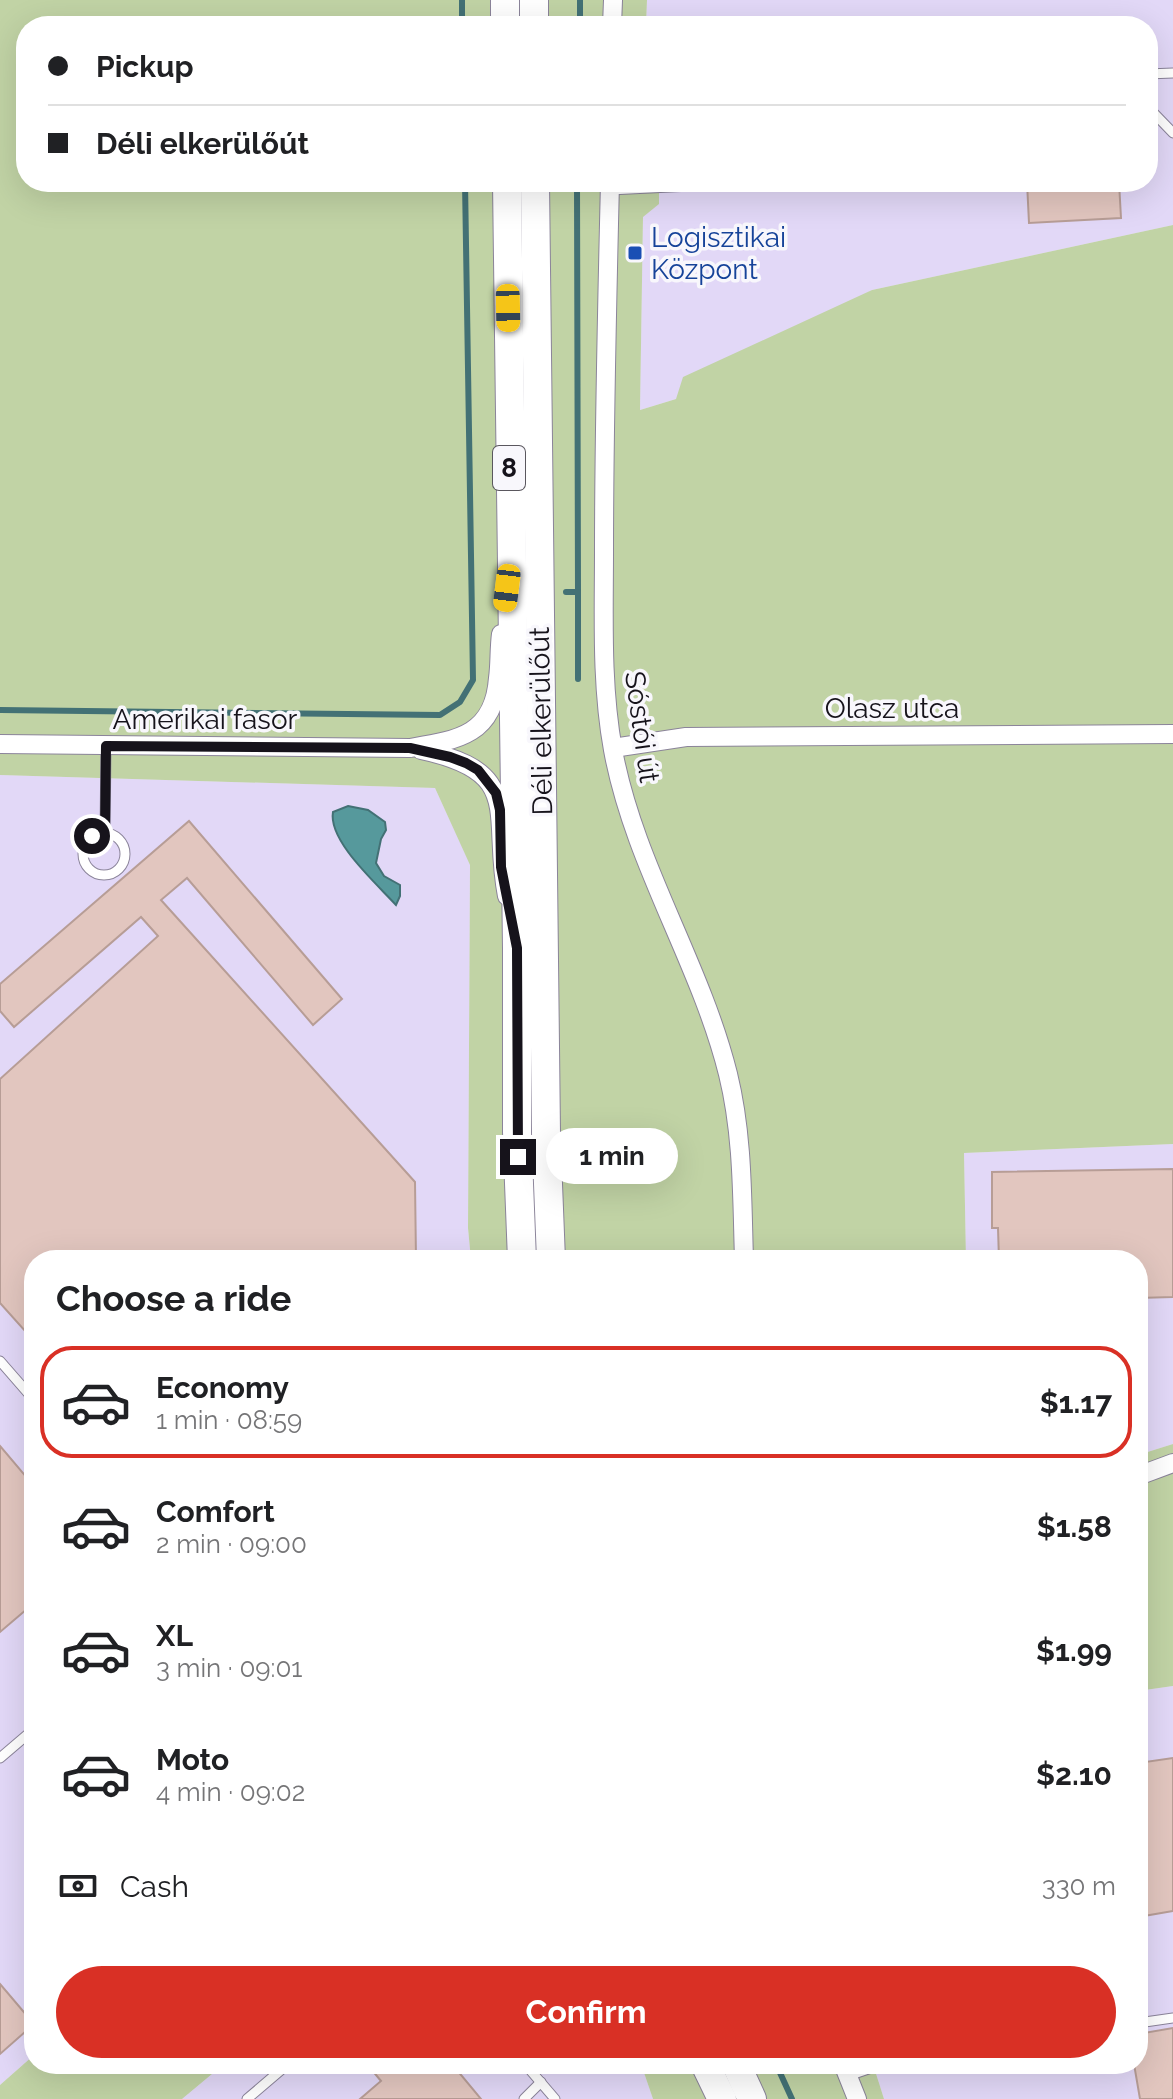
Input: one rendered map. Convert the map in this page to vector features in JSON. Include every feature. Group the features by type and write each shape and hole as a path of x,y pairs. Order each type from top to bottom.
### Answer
{"main road":[{"name":"Déli elkerülőút","path":"507,192 517,1132 522,1250"},
{"name":"Déli elkerülőút","path":"535,192 546,1133 551,1250"},
{"path":"710,2074 722,2099"},
{"path":"741,2074 752,2099"}],"street":[{"name":"Sóstói út","path":"610,192 604,457 604,674 613,748 635,834 715,1031 728,1073 741,1160 744,1250"},
{"path":"410,748 450,742 482,724 490,713 498,682 510,560"},
{"name":"Olasz utca","path":"613,748 686,737 1173,734"},
{"name":"Amerikai fasor","path":"0,744 410,748"},
{"path":"410,748 466,763 478,770 496,793 500,810 501,867 517,948"},
{"path":"1148,1472 1173,1463"},
{"path":"847,2074 857,2099"}],"lane":[{"path":"1158,117 1173,133"},
{"path":"105,832 106,746"},
{"path":"105,832 118,837 125,850 123,864 106,875 92,872 83,854 92,836 105,832"},
{"path":"0,1361 24,1389"},
{"path":"0,1758 24,1738"},
{"path":"1148,2022 1173,2018"},
{"path":"247,2099 276,2074"},
{"path":"534,2074 555,2099"},
{"path":"524,2099 541,2082"}],"shaded area":[{"path":"0,0 647,0 646,16 16,16 16,192 659,192 659,204 643,217 640,410 676,399 683,377 872,290 1173,225 1173,1144 964,1153 966,1250 470,1250 470,865 435,788 0,775"},
{"path":"647,0 1173,0 1173,225 872,290 676,399 640,410 643,216 658,204 659,192 1158,192 1158,16 646,16"},
{"path":"0,775 435,788 470,864 470,1250 24,1250 24,2064 0,2085"},
{"path":"348,806 368,810 385,822 386,830 376,863 384,876 400,885 396,905 356,862 338,836 333,812"},
{"path":"1173,1144 1173,1444 1148,1452 1148,1250 966,1250 964,1153"},
{"path":"1173,1444 1173,1686 1148,1690 1148,1452"},
{"path":"1173,1686 1173,2099 884,2099 876,2074 1148,2074 1148,1690"},
{"path":"24,2064 24,2074 212,2074 182,2099 0,2099 0,2085"},
{"path":"212,2074 644,2074 653,2099 182,2099"},
{"path":"644,2074 876,2074 884,2099 653,2099"}],"building":[{"path":"1027,192 1120,192 1121,218 1029,223"},
{"path":"189,821 342,999 313,1025 187,878 161,900 415,1182 416,1250 24,1250 24,1330 0,1303 0,1079 158,936 141,917 14,1027 0,1011 0,984"},
{"path":"1173,1169 1173,1297 1148,1298 1148,1250 999,1250 998,1228 992,1228 992,1172"},
{"path":"0,1446 24,1474 24,1612 0,1632"},
{"path":"1173,1758 1173,1911 1148,1915 1148,1762"},
{"path":"0,1984 24,2012 24,2033 0,2054"},
{"path":"1173,2028 1173,2099 1140,2099 1136,2074 1148,2074 1148,2032"},
{"path":"375,2074 460,2074 481,2099 360,2099 381,2081"}],"waterway":[{"path":"462,0 462,16"},
{"path":"580,0 580,16"},
{"path":"0,710 440,715 460,702 473,680 465,192"},
{"path":"566,592 578,592 577,192"},
{"path":"578,592 578,679"},
{"path":"781,2074 792,2099"}],"place":[{"name":"Logisztikai Központ","path":"635,253"}],"route":[{"path":"92,836 105,832 106,746 410,748 450,757 478,770 496,793 500,810 501,867 517,948 518,1157"}]}
